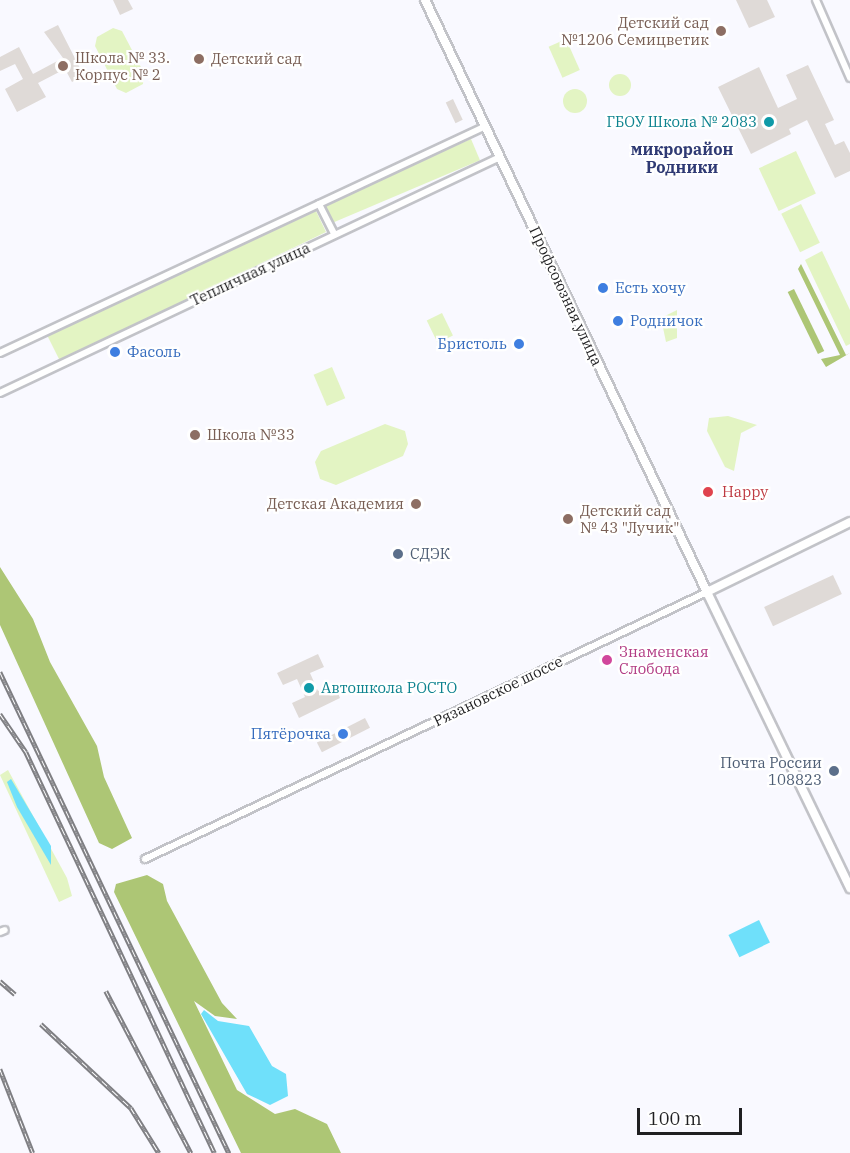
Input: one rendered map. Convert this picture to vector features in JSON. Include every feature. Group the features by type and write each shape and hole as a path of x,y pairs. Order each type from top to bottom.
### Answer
{"main road":[{"name":"Профсоюзная улица","path":"424,0 707,592"},
{"name":"Рязановское шоссе","path":"707,592 850,522"}],"street":[{"path":"816,0 850,78"},
{"path":"0,353 486,126"},
{"name":"Тепличная улица","path":"0,393 500,157"},
{"path":"319,204 334,234"},
{"path":"707,592 850,888"},
{"name":"Рязановское шоссе","path":"145,859 707,592"}],"green space":[{"path":"113,28 122,31 144,73 143,84 126,93 117,89 95,46 97,37"},
{"path":"566,39 580,70 562,78 549,47"},
{"path":"620,74 630,81 631,85 624,95 620,96 610,89 609,85 616,75"},
{"path":"575,89 583,93 587,101 583,109 575,113 567,109 563,101 567,93"},
{"path":"471,139 480,160 333,223 324,202"},
{"path":"796,151 816,194 779,211 759,168"},
{"path":"801,204 820,243 800,252 781,214"},
{"path":"316,211 326,232 60,361 47,335"},
{"path":"822,251 850,310 850,344 846,346 805,260"},
{"path":"801,264 846,355 850,353 826,367 821,359 840,355 798,269"},
{"path":"794,289 824,351 818,354 788,292"},
{"path":"677,310 677,338 666,342 661,318"},
{"path":"442,313 453,335 438,343 427,320"},
{"path":"332,367 345,398 327,406 314,375"},
{"path":"728,416 757,425 741,433 734,471 725,467 707,431 709,418"},
{"path":"385,424 405,431 408,444 403,456 336,485 320,479 315,462 321,451"},
{"path":"0,567 33,619 50,662 97,746 104,777 132,838 112,849 99,843 0,625"},
{"path":"8,770 67,878 72,896 59,902 0,775"},
{"path":"147,875 163,884 167,901 222,1003 237,1019 215,1016 194,1001 237,1090 275,1114 295,1109 327,1124 341,1153 241,1153 114,892 116,884"}],"water":[{"path":"11,779 51,846 51,865 17,807 7,782"},
{"path":"759,920 770,942 739,957 728,935"},
{"path":"204,1010 218,1021 249,1026 272,1066 286,1074 288,1096 270,1105 247,1094 201,1014"}],"building":[{"path":"113,0 128,0 133,9 120,15"},
{"path":"736,0 767,0 775,17 749,28"},
{"name":"Школа № 33. Корпус № 2","path":"58,25 84,76 72,82 65,69 38,83 46,97 17,112 5,89 23,79 15,64 0,71 0,57 19,47 33,74 63,58 44,32"},
{"name":"ГБОУ Школа № 2083","path":"808,65 834,120 825,124 835,145 844,141 850,153 850,171 835,178 807,120 789,129 791,134 751,154 718,87 759,67 778,108 797,99 786,75"},
{"path":"453,99 463,120 455,123 446,102"},
{"path":"833,575 842,594 773,626 764,607"},
{"name":"Автошкола РОСТО","path":"318,654 324,667 310,673 318,691 334,684 340,698 299,718 292,703 305,697 297,679 283,685 277,673"},
{"name":"Пятёрочка","path":"365,718 370,728 322,752 317,743"}],"railway":[{"path":"0,672 229,1153"},
{"path":"0,714 26,752 215,1153"},
{"path":"0,981 15,994"},
{"path":"106,991 191,1153"},
{"path":"41,1024 131,1108 159,1153"},
{"path":"0,1069 33,1153"}],"place":[{"name":"Детский сад №1206 Семицветик","path":"721,31"},
{"name":"Детский сад","path":"199,59"},
{"name":"Школа № 33. Корпус № 2","path":"63,66"},
{"name":"ГБОУ Школа № 2083","path":"769,122"},
{"name":"Есть хочу","path":"603,288"},
{"name":"Родничок","path":"618,321"},
{"name":"Бристоль","path":"519,344"},
{"name":"Фасоль","path":"115,352"},
{"name":"Школа №33","path":"195,435"},
{"name":"Happy","path":"708,492"},
{"name":"Детская Академия","path":"416,504"},
{"name":"Детский сад № 43 \"Лучик\"","path":"568,519"},
{"name":"СДЭК","path":"398,554"},
{"name":"Знаменская Слобода","path":"607,660"},
{"name":"Автошкола РОСТО","path":"309,688"},
{"name":"Пятёрочка","path":"343,734"},
{"name":"Почта России 108823","path":"834,771"}],"district":[{"name":"микрорайон Родники","path":"682,158"}]}
